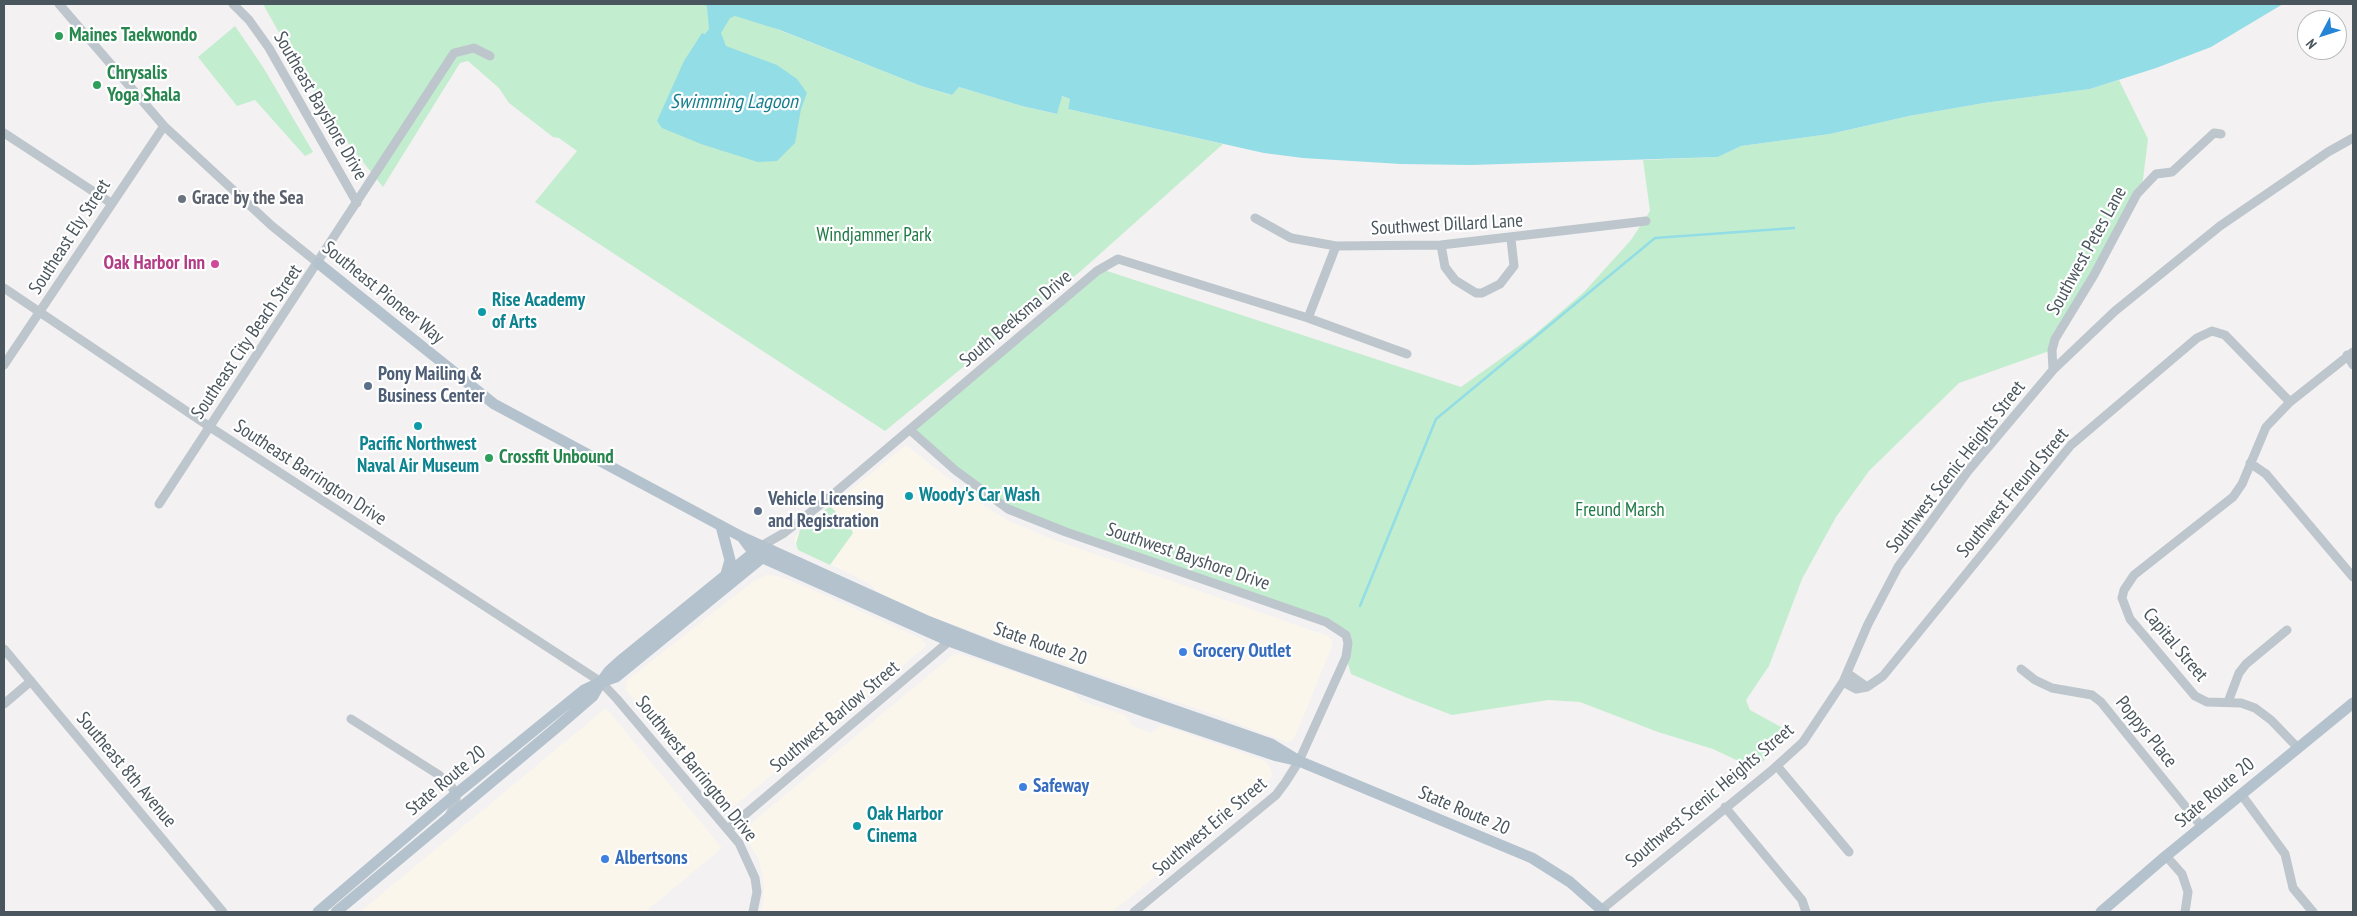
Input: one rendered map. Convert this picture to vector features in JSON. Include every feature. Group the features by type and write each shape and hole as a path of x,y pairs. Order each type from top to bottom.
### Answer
{"main road":[{"name":"Southeast Pioneer Way","path":"318,263 494,404 742,537 768,547"},
{"path":"721,526 730,560 726,574"},
{"name":"Southeast Pioneer Way","path":"742,537 758,555"},
{"name":"State Route 20","path":"318,912 456,794 584,690 616,677 768,547 902,610 1004,651 1271,744 1299,761 1532,858 1570,882 1602,911"},
{"name":"State Route 20","path":"336,912 593,696 609,670 726,574 758,555"},
{"name":"State Route 20","path":"758,555 949,641 1163,718 1276,756 1299,761"},
{"name":"State Route 20","path":"2101,912 2297,747 2353,703"}],"street":[{"name":"Southeast Pioneer Way","path":"58,4 69,13 164,126 272,226 318,263"},
{"name":"Southeast Bayshore Drive","path":"233,4 249,20 269,48 357,203"},
{"name":"Southeast City Beach Street","path":"160,504 454,53 474,48 490,56"},
{"name":"Southeast Ely Street","path":"4,365 164,126"},
{"path":"4,132 112,203"},
{"name":"Southwest Petes Lane","path":"2053,370 2052,350 2055,339 2094,275 2137,194 2156,174 2172,172 2214,133 2221,134"},
{"name":"Southwest Scenic Heights Street","path":"1602,911 1725,807 1777,766 1803,742 1845,678 1868,624 1898,567 1968,471 2053,370 2115,311 2220,226 2328,152 2353,138"},
{"name":"Southwest Dillard Lane","path":"1255,218 1291,238 1336,246 1441,246 1511,239 1646,221"},
{"path":"1441,246 1445,266 1455,280 1476,293 1482,293 1500,284 1514,266 1511,239"},
{"path":"1308,318 1336,246"},
{"name":"South Beeksma Drive","path":"768,547 910,430 1097,271 1118,260 1308,318 1407,354"},
{"name":"Southeast Barrington Drive","path":"4,288 210,427 601,682"},
{"name":"Southwest Freund Street","path":"1845,678 1867,687 1883,676 2071,444 2197,338 2212,331 2225,335 2290,402"},
{"path":"2350,354 2353,365"},
{"name":"Capital Street","path":"2297,747 2263,712 2241,703 2207,702 2195,696 2184,686 2130,619 2122,598 2124,590 2134,575 2233,497 2242,484 2266,427 2290,402 2350,354"},
{"name":"Southwest Bayshore Drive","path":"910,430 955,470 1008,509 1066,532 1326,622 1346,635 1348,643 1346,657 1299,761"},
{"path":"2250,463 2266,474 2353,577"},
{"path":"2228,702 2239,673 2246,664 2287,630"},
{"name":"Southwest Barlow Street","path":"728,830 949,641 965,635"},
{"name":"Southeast 8th Avenue","path":"4,649 223,912"},
{"name":"Poppys Place","path":"2021,669 2035,680 2052,688 2092,695 2101,702 2202,827"},
{"path":"4,704 31,681"},
{"name":"Southwest Barrington Drive","path":"601,682 618,699 746,854 755,878 757,892 753,912"},
{"path":"351,719 439,775 451,786 456,794 456,802 448,818"},
{"name":"Southwest Erie Street","path":"1134,912 1276,795 1299,761"},
{"path":"1777,766 1849,852"},
{"path":"2241,794 2285,854 2294,888 2313,912"},
{"path":"1725,807 1802,900 1806,912"},
{"path":"2166,856 2182,874 2188,892 2185,912"}],"shaded area":[{"path":"906,445 978,502 1007,520 1049,538 1328,636 1332,641 1332,646 1292,741 1287,742 1207,712 935,618 878,592 867,582 797,549 794,540 796,535"},
{"path":"766,575 787,579 822,594 922,639 926,646 732,808 727,809 722,806 625,689 627,680 751,583"},
{"path":"954,654 963,655 1072,692 1082,701 1125,715 1131,725 1151,733 1162,725 1265,761 1271,769 1272,776 1247,801 1112,912 762,912 764,885 759,860 742,831"},
{"path":"606,708 722,848 645,912 360,912"}],"green space":[{"name":"Windjammer Park","path":"263,4 701,4 754,20 921,86 951,95 959,87 1056,114 1061,96 1070,99 1068,109 1223,144 1082,270 885,431 535,202 577,151 559,138 553,137 509,103 499,88 468,61 460,63 383,187 351,147 306,81"},
{"path":"235,26 263,67 313,152 305,156 255,100 237,106 198,57"},
{"name":"Freund Marsh","path":"2119,80 2148,139 2142,187 2052,350 1959,383 1869,471 1836,517 1802,579 1769,666 1746,700 1750,710 1790,732 1783,742 1757,767 1747,765 1713,749 1658,732 1580,702 1548,700 1452,715 1405,697 1351,674 1346,657 1348,643 1337,627 1008,509 910,430 1101,269 1461,387 1534,335 1584,292 1631,240 1650,211 1643,160 1718,157 1741,146 1830,134 1909,116 1984,103 2090,89"},
{"path":"830,506 850,526 853,533 830,565 798,550 796,544 800,530"}],"water":[{"name":"Swimming Lagoon","path":"701,4 2283,4 2211,47 2156,68 2090,89 1984,103 1909,116 1830,134 1741,146 1718,157 1471,165 1401,164 1303,158 1264,153 1068,109 1070,99 1062,96 1057,114 1022,106 959,87 952,95 921,86 780,30 735,16 730,18 721,33 726,46 777,65 797,79 807,93 801,109 795,143 777,161 758,162 701,144 662,128 657,121 684,61 702,33 705,34 709,29 707,6"}],"waterway":[{"path":"1360,606 1436,419 1655,238 1794,228"}],"place":[{"name":"Maines Taekwondo","path":"59,36"},
{"name":"Chrysalis Yoga Shala","path":"97,85"},
{"name":"Grace by the Sea","path":"182,199"},
{"name":"Oak Harbor Inn","path":"215,264"},
{"name":"Rise Academy of Arts","path":"482,312"},
{"name":"Pony Mailing & Business Center","path":"368,386"},
{"name":"Pacific Northwest Naval Air Museum","path":"418,426"},
{"name":"Crossfit Unbound","path":"489,458"},
{"name":"Woody's Car Wash","path":"909,496"},
{"name":"Vehicle Licensing and Registration","path":"758,511"},
{"name":"Grocery Outlet","path":"1183,652"},
{"name":"Safeway","path":"1023,787"},
{"name":"Oak Harbor Cinema","path":"857,826"},
{"name":"Albertsons","path":"605,859"}]}
